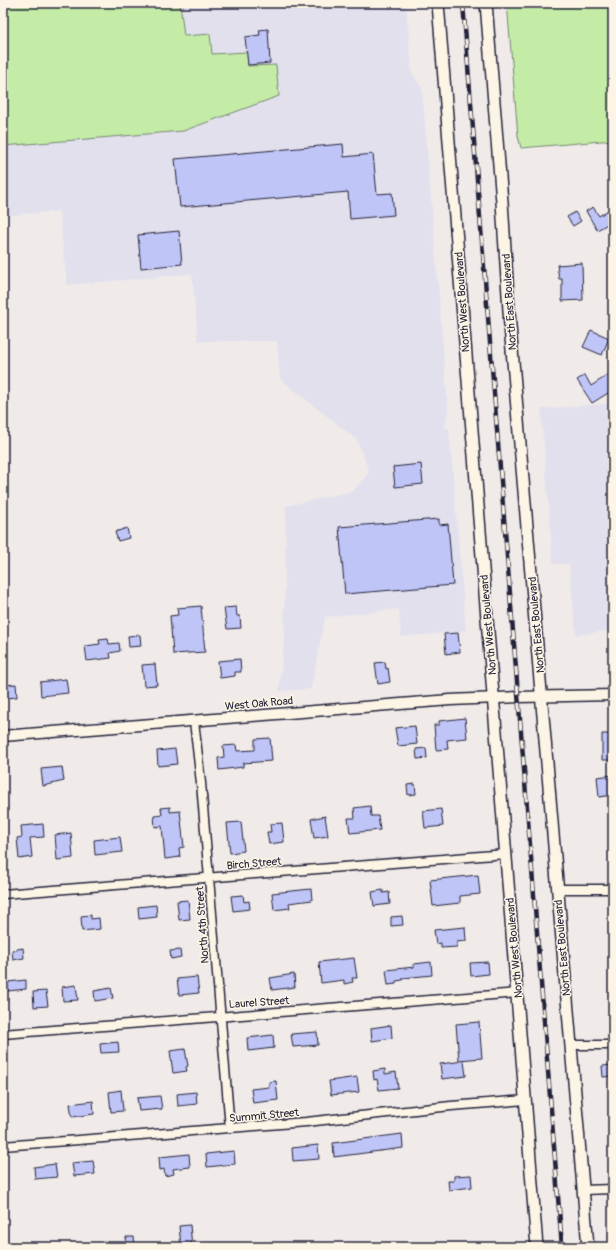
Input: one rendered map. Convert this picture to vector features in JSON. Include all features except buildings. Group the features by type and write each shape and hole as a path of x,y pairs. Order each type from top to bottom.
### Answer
{"main road":[{"name":"North West Boulevard","path":"438,3 537,1247"},
{"name":"North East Boulevard","path":"486,3 502,202 510,326 588,1247"}],"street":[{"name":"West Oak Road","path":"3,736 494,698 613,695"},
{"name":"North 4th Street","path":"194,721 230,1128"},
{"name":"Birch Street","path":"3,894 506,854"},
{"path":"557,889 613,889"},
{"name":"Laurel Street","path":"3,1034 517,993"},
{"path":"571,1045 613,1045"},
{"name":"Summit Street","path":"3,1146 306,1122 451,1106 526,1100"},
{"path":"583,1190 613,1188"}],"shaded area":[{"path":"180,3 406,3 412,73 422,88 448,408 445,429 449,428 466,631 401,637 399,609 325,617 311,689 279,691 284,639 286,506 353,491 369,472 357,440 280,379 277,341 198,341 192,274 67,285 59,211 3,216 3,146 183,131 248,66 247,52 212,55 210,34 184,37"},
{"path":"613,403 613,630 576,635 569,564 553,564 541,409"}],"green space":[{"path":"3,3 180,3 184,36 210,34 212,54 247,52 248,66 276,65 279,96 183,131 3,146"},
{"path":"507,3 613,3 613,140 521,148 518,136"}],"railway":[{"path":"463,3 562,1247"}]}
